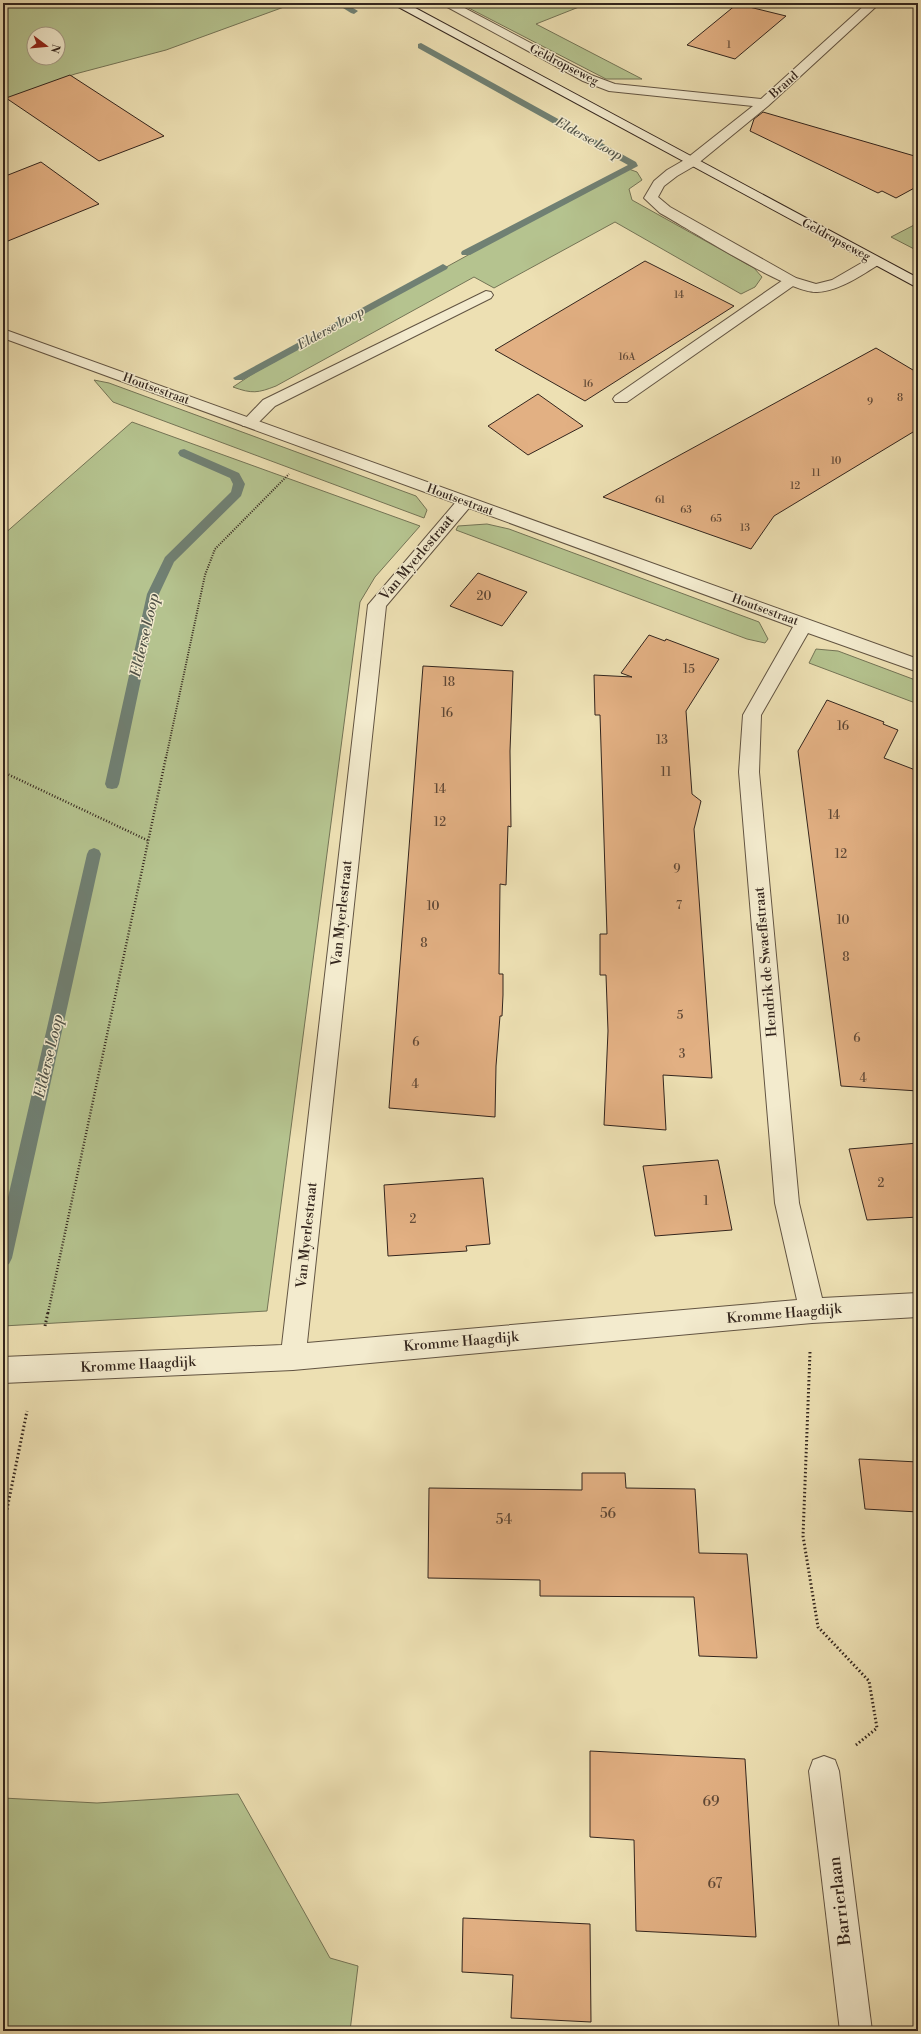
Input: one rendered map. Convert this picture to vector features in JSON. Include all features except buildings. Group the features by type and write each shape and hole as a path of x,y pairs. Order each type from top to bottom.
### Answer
{"street":[{"name":"Geldropseweg","path":"397,3 918,284"},
{"name":"Geldropseweg","path":"446,3 587,78 613,88 764,103"},
{"name":"Brand","path":"691,162 764,103 874,3"},
{"name":"Geldropseweg","path":"691,162 672,173 659,184 651,198 665,210 791,281 816,288 837,283 875,261"},
{"path":"621,399 791,281"},
{"path":"249,423 269,403 486,295"},
{"name":"Houtsestraat","path":"3,333 918,666"},
{"name":"Van Myerlestraat","path":"293,1357 376,605 465,502"},
{"name":"Hendrik de Swaeffstraat","path":"804,624 752,716 749,772 787,1204 812,1311"},
{"name":"Kromme Haagdijk","path":"3,1370 36,1370 293,1357 812,1311 918,1305"},
{"name":"Barrierlaan","path":"824,1771 856,2031"}],"path":[{"path":"3,1529 205,575 215,550 290,474"},
{"path":"3,772 149,841"},
{"path":"812,1311 803,1536 818,1627 869,1681 877,1728 824,1771"}],"green space":[{"path":"3,3 295,3 166,50 75,74 3,100"},
{"path":"459,3 589,3 536,24 642,79 606,79"},
{"path":"626,168 637,172 642,180 629,189 632,200 754,268 762,277 755,287 741,294 615,222 494,288 474,277 276,386 255,392 245,391 233,387 254,373"},
{"path":"918,223 918,251 891,237"},
{"path":"94,380 109,383 416,496 427,510 424,518 113,402"},
{"path":"132,422 420,526 375,577 360,602 267,1311 3,1326 3,535"},
{"path":"487,524 509,529 759,622 768,639 765,643 747,639 456,530 458,526"},
{"path":"816,649 838,651 918,681 918,704 809,663"},
{"path":"238,1794 330,1958 358,1966 350,2031 3,2031 3,1798 97,1803"}],"waterway":[{"name":"Elderse Loop","path":"339,3 354,11"},
{"name":"Elderse Loop","path":"421,46 633,164 633,166 466,253"},
{"name":"Elderse Loop","path":"239,378 443,267"},
{"name":"Elderse Loop","path":"112,784 153,594 169,560 237,493 239,484 235,476 184,453"},
{"name":"Elderse Loop","path":"3,1258 94,854"}]}
